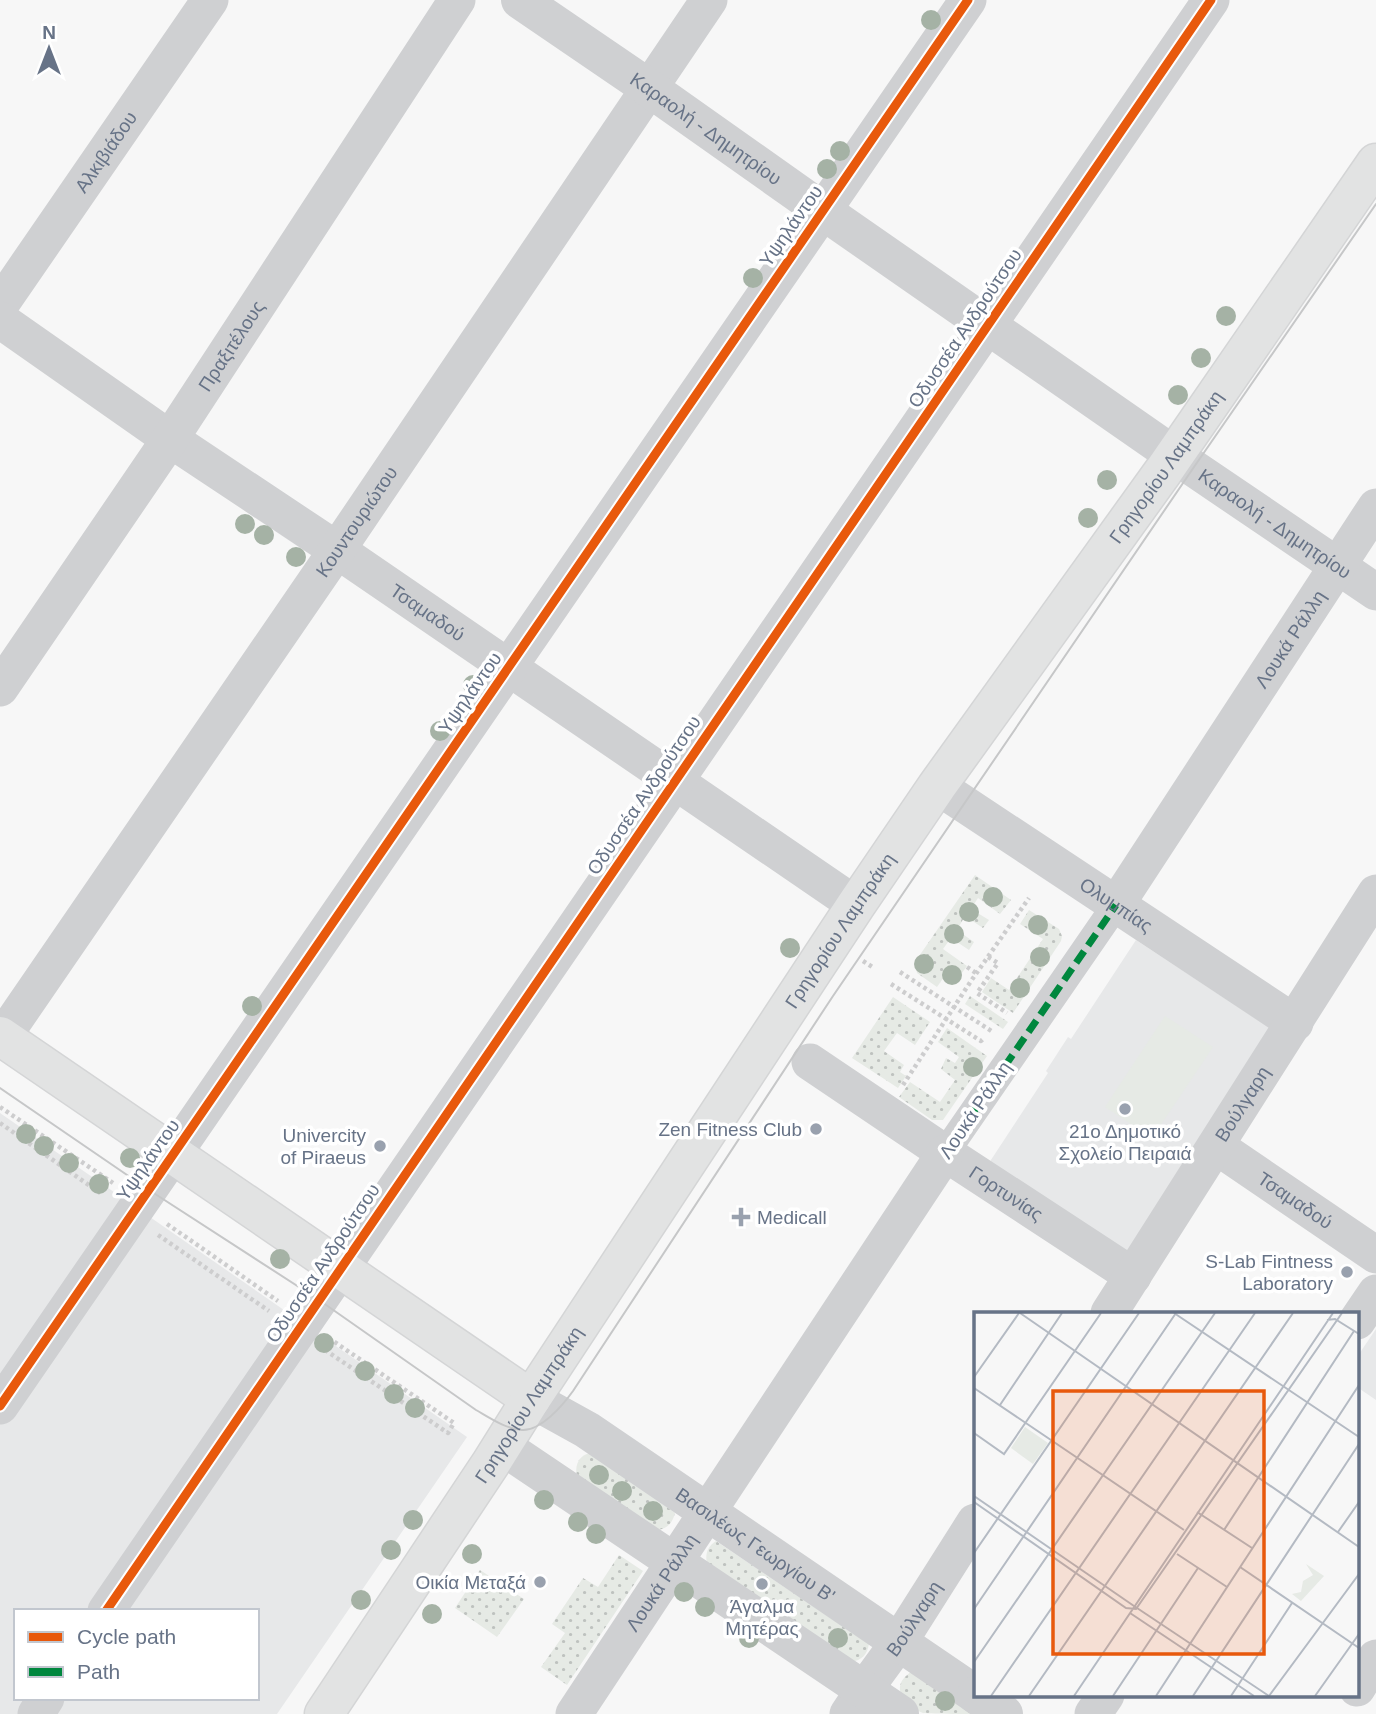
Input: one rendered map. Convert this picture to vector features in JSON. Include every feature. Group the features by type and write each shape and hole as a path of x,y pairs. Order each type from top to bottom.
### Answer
{"main road":[{"name":"Γρηγορίου Λαμπράκη","path":"324,1714 856,905 937,786 1174,455 1376,163"},
{"path":"1,1038 531,1399"}],"street":[{"name":"Αλκιβιάδου","path":"0,305 210,0"},
{"name":"Πραξιτέλους","path":"0,688 170,439 457,0"},
{"name":"Καραολή - Δημητρίου","path":"520,0 1174,455 1376,592"},
{"name":"Κουντουριώτου","path":"1,1038 337,550 709,0"},
{"name":"Υψηλάντου","path":"0,1406 968,0"},
{"name":"Οδυσσέα Ανδρούτσου","path":"108,1609 1211,0"},
{"name":"Τσαμαδού","path":"0,320 170,439 856,905"},
{"name":"Λουκά Ράλλη","path":"574,1714 945,1153 1116,905 1376,507"},
{"name":"Ολυμπίας","path":"937,786 1295,1023"},
{"name":"Βούλγαρη","path":"1110,1312 1376,893"},
{"name":"Γορτυνίας","path":"810,1062 1133,1276"},
{"name":"Τσαμαδού","path":"1216,1146 1376,1255"},
{"path":"1358,1320 1376,1293"},
{"name":"Βασιλέως Γεωργίου Β'","path":"531,1399 587,1430 974,1694"},
{"path":"502,1446 675,1563 856,1702 900,1714"},
{"name":"Βούλγαρη","path":"856,1702 899,1642 974,1524"},
{"path":"1358,1686 1376,1658"},
{"name":"Βασιλέως Γεωργίου Β'","path":"977,1696 1004,1714"},
{"path":"1093,1714 1105,1696"},
{"path":"1340,1714 1351,1696"}],"path":[{"path":"908,1078 976,973 1029,898"},
{"path":"988,957 998,963 977,993 1031,1028"},
{"path":"967,967 976,973"},
{"path":"900,972 982,1024"},
{"path":"891,984 981,1041 989,1030"},
{"path":"0,1107 115,1185"},
{"path":"0,1124 105,1196"},
{"path":"167,1225 286,1307"},
{"path":"158,1236 269,1311"},
{"path":"321,1348 448,1433 454,1423 330,1338"}],"shaded area":[{"path":"975,875 1011,900 1000,914 978,898 971,909 989,920 983,928 965,916 957,930 974,942 969,950 951,938 943,949 967,966 956,981 946,974 937,987 917,973 915,962"},
{"path":"1029,910 1059,929 1062,936 1013,1013 982,992 991,978 1009,990 1043,939 1020,924"},
{"name":"21ο Δημοτικό Σχολείο Πειραιά","path":"1136,940 1276,1032 1127,1257 987,1166 1048,1073 1046,1071 1068,1037 1071,1039"},
{"path":"970,996 1008,1022 1003,1029 965,1004"},
{"path":"893,997 930,1022 915,1045 897,1033 884,1051 904,1065 900,1072 906,1076 898,1088 852,1058"},
{"path":"1165,1016 1213,1047 1152,1138 1105,1107"},
{"path":"947,1028 987,1056 943,1120 932,1120 899,1097 910,1082 940,1102 955,1080 941,1069 946,1058 955,1063 959,1057 938,1042"},
{"path":"0,1113 467,1437 277,1714 0,1714"},
{"path":"1376,1329 1376,1400 1358,1388 1358,1356"},
{"path":"594,1452 675,1513 669,1525 657,1530 577,1477 576,1467 579,1460"},
{"path":"716,1541 869,1644 865,1654 851,1662 707,1564 707,1551"},
{"path":"619,1555 643,1571 567,1685 541,1667 565,1633 552,1624 583,1578 598,1587"},
{"path":"480,1570 524,1599 497,1637 455,1608"},
{"path":"911,1672 985,1714 923,1713 916,1710 905,1701 900,1690 900,1684"}],"tram line":[{"path":"0,1088 149,1190 319,1300 476,1410 510,1428 529,1429 544,1422 573,1391 833,996 1376,204"}],"marked path":[{"path":"945,1153 1116,905"}],"cycle path":[{"path":"0,1406 968,0"},
{"path":"107,1609 1211,0"}],"place":[{"name":"21ο Δημοτικό Σχολείο Πειραιά","path":"1125,1109"},
{"name":"Zen Fitness Club","path":"816,1129"},
{"name":"Univercity of Piraeus","path":"380,1146"},
{"name":"Medicall","path":"741,1217"},
{"name":"S-Lab Fintness Laboratory","path":"1347,1272"},
{"name":"Οικία Μεταξά","path":"540,1582"},
{"name":"Άγαλμα Μητέρας","path":"762,1584"}]}
